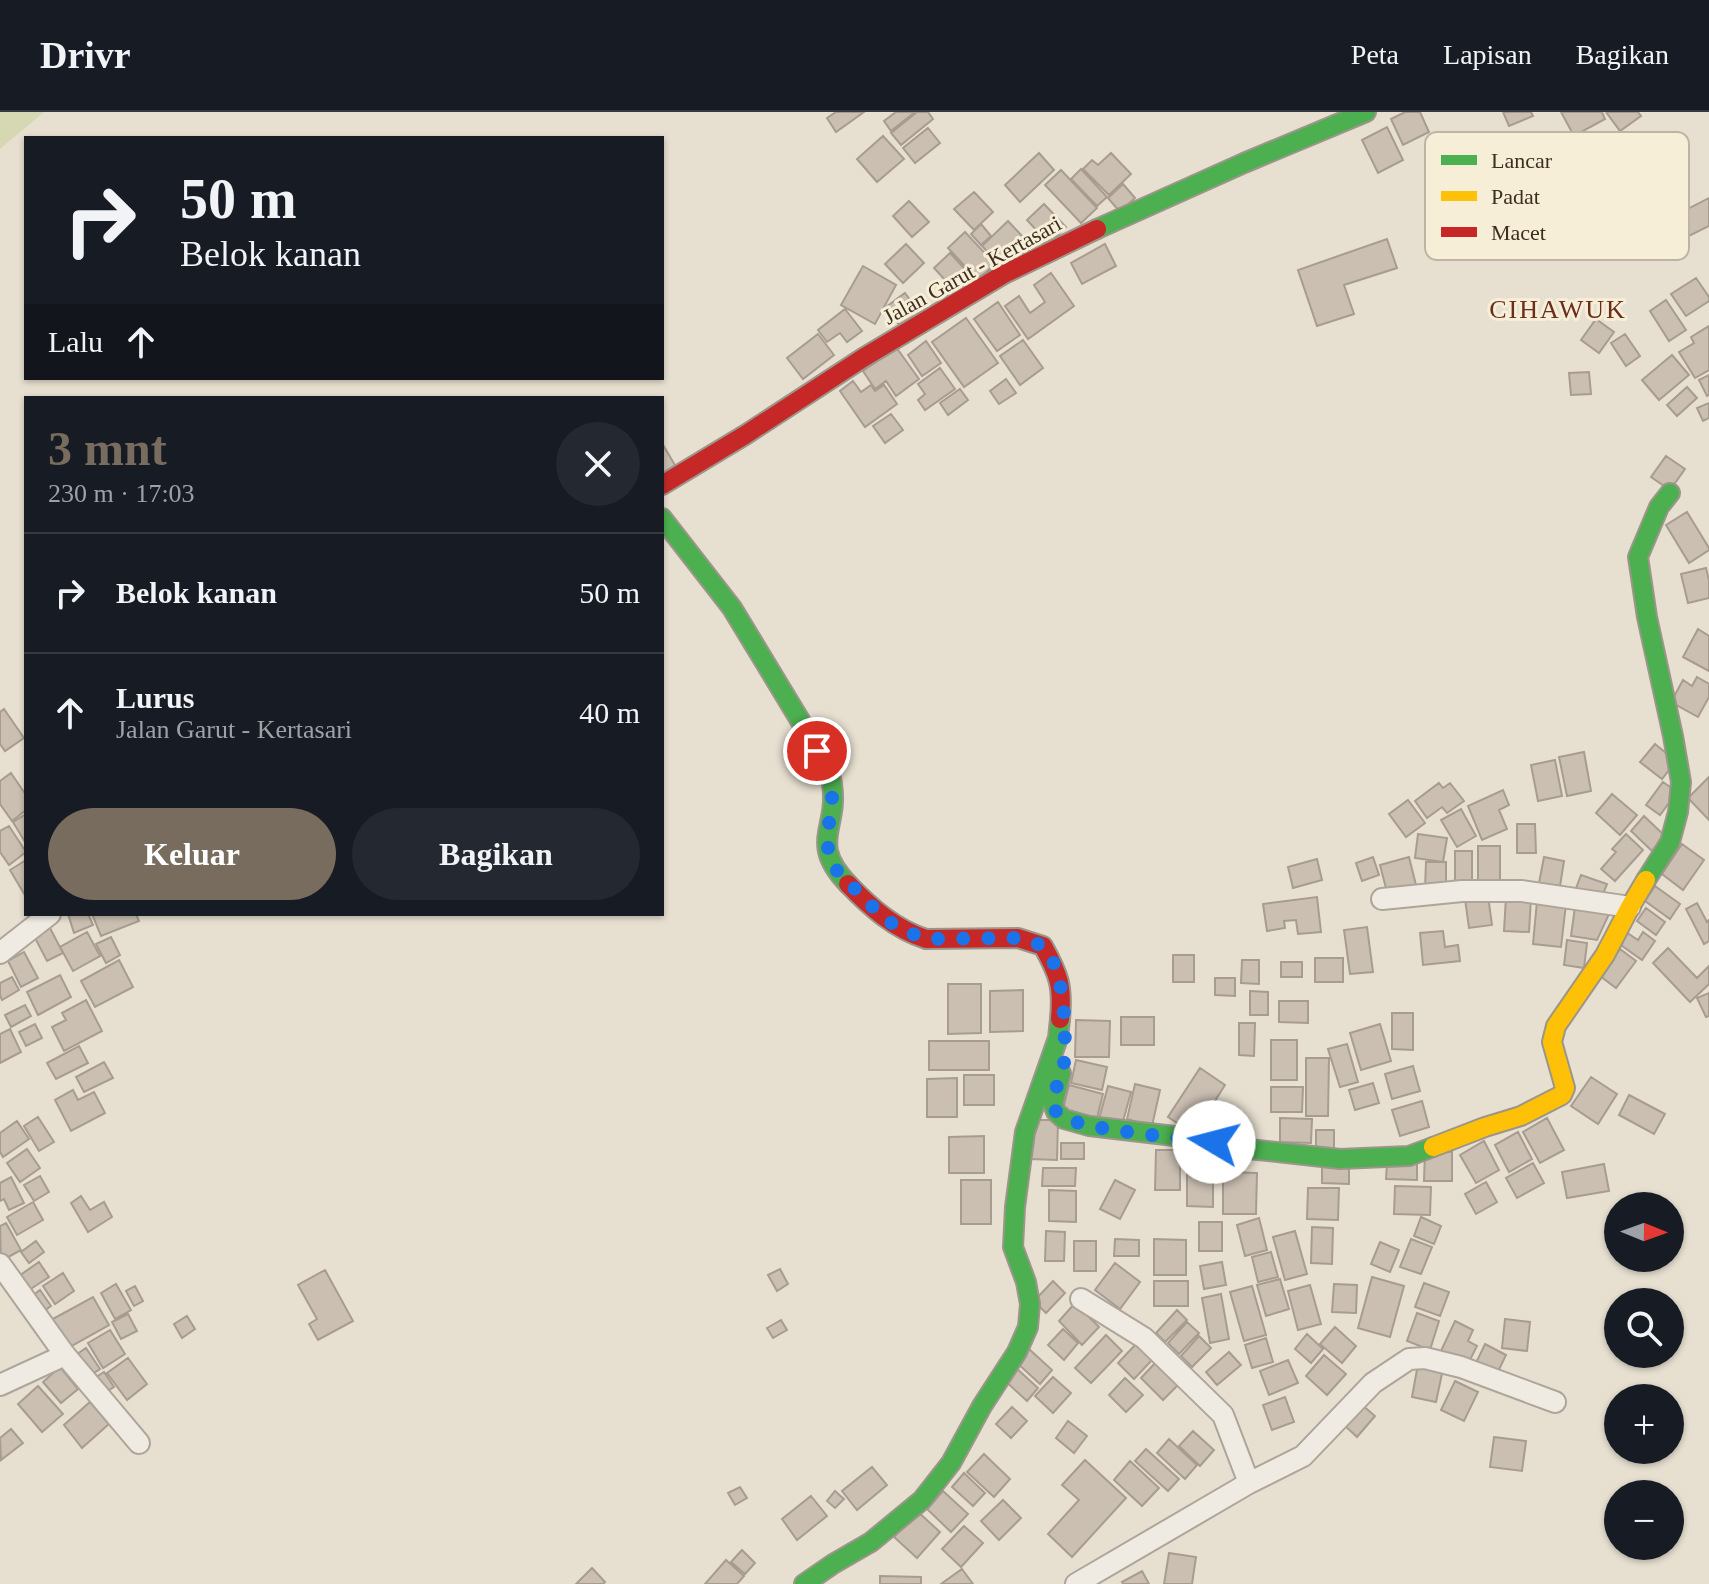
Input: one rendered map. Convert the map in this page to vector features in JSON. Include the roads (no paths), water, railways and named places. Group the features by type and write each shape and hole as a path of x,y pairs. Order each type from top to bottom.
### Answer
{"street":[{"name":"Jalan Garut - Kertasari","path":"664,484 863,358 1004,274 1129,214 1366,112"},
{"path":"664,521 724,596 829,773 833,802 827,851 838,872 880,914 914,936 926,939 1018,938 1043,946 1060,980 1065,1029 1063,1065 1053,1104 1056,1112 1064,1119 1089,1126 1340,1159 1409,1156 1521,1116 1562,1095 1565,1088 1552,1042 1556,1026 1605,955 1670,842 1678,812 1681,782 1647,617 1638,557 1659,507 1670,493"},
{"path":"1382,899 1462,891 1522,891 1630,907"},
{"path":"0,953 47,916"},
{"path":"804,1584 871,1542 922,1500 951,1463 982,1406 1017,1352 1028,1327 1028,1293 1013,1247 1015,1207 1025,1132 1058,1038 1062,996"},
{"path":"0,1264 65,1355 139,1443"},
{"path":"1081,1299 1144,1338 1223,1415 1249,1483"},
{"path":"0,1385 65,1355"},
{"path":"1076,1584 1249,1483 1303,1456 1373,1383 1409,1359 1425,1358 1461,1367 1555,1402"}],"district":[{"name":"CIHAWUK","path":"1558,309"}]}
